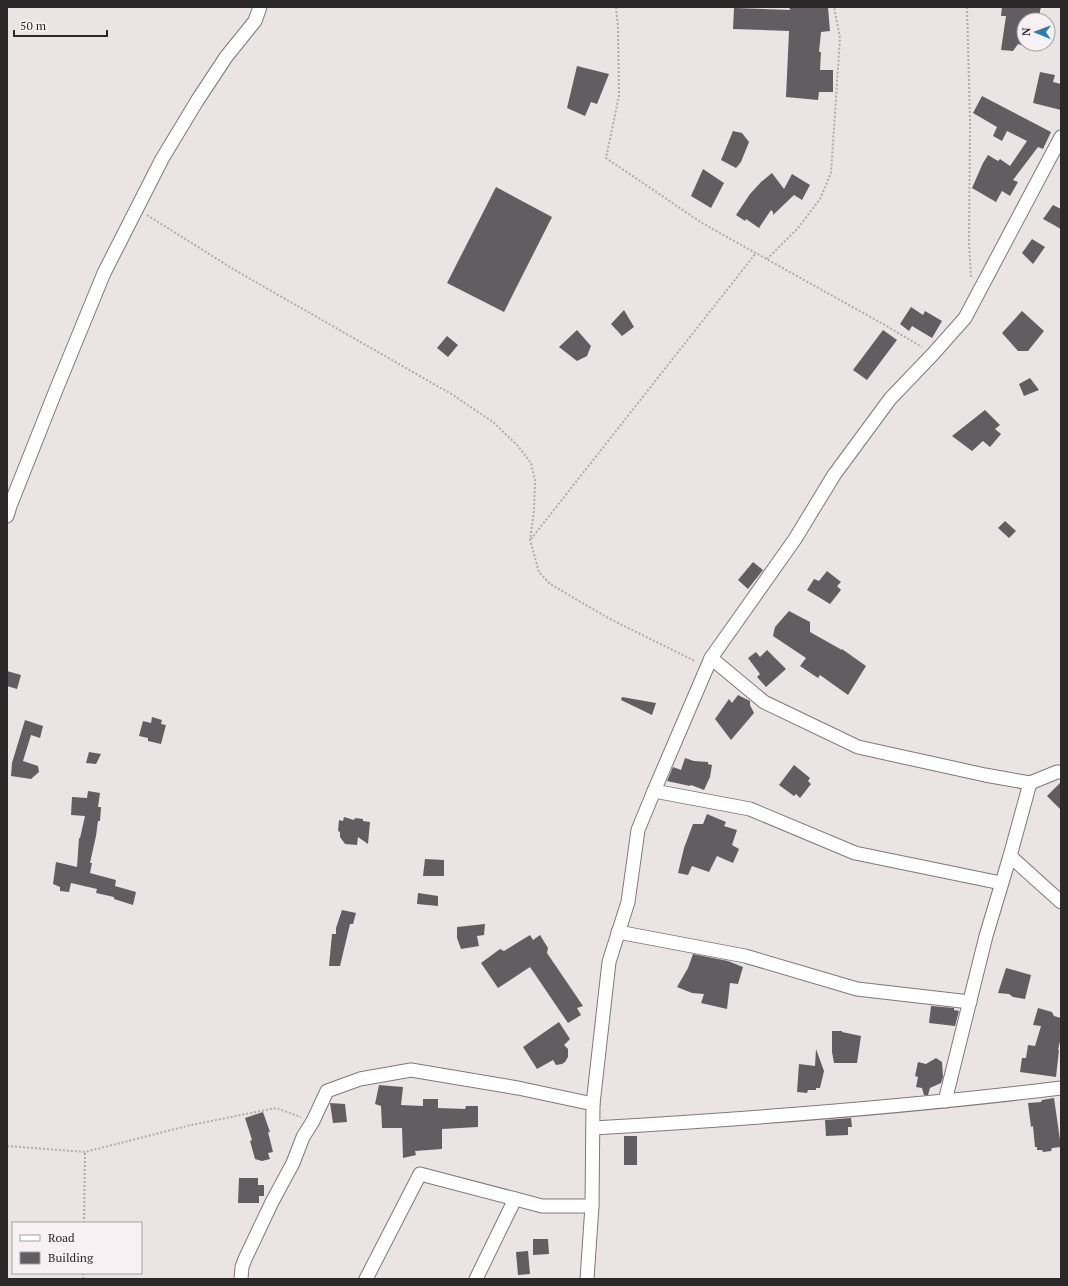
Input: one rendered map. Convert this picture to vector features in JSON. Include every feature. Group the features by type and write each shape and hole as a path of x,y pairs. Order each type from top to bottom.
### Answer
{"street":[{"path":"7,516 53,397 104,273 162,159 226,57 255,21 260,7"},
{"path":"587,1279 592,1206 593,1104 609,962 628,902 638,830 654,791 709,662 795,539 834,475 890,399 965,318 1061,137"},
{"path":"709,662 764,702 858,747 985,775 1030,783 1060,771"},
{"path":"945,1101 986,936 1030,783"},
{"path":"654,791 750,809 855,853 1001,882"},
{"path":"1010,856 1061,902"},
{"path":"618,932 745,956 857,989 970,1002"},
{"path":"241,1279 242,1267 245,1259 292,1163 303,1137 313,1121 327,1091 360,1079 411,1070 450,1076 593,1104"},
{"path":"593,1128 695,1122 945,1101 1061,1088"},
{"path":"366,1279 420,1174 542,1206 592,1206"},
{"path":"476,1279 515,1199"}],"path":[{"path":"616,7 618,27 619,96 606,158 702,224 883,324 933,354"},
{"path":"767,259 798,228 820,199 831,173 840,38 834,7"},
{"path":"968,7 970,120 968,242 971,280"},
{"path":"137,208 233,269 453,395 494,422 518,446 531,463 535,480 534,511 530,540 539,572 550,584 610,619 709,662"},
{"path":"530,540 756,253"},
{"path":"7,1146 85,1152 191,1124 276,1108 313,1121"},
{"path":"84,1222 85,1152"}],"building":[{"path":"789,7 828,7 830,31 821,32 819,52 821,52 820,70 833,70 833,92 819,92 818,100 786,97 789,31 733,29 734,8 790,10"},
{"path":"1002,7 1041,7 1040,12 1016,12 1016,47 1013,51 1001,50 1006,16 1001,16"},
{"path":"577,66 609,74 597,104 591,102 585,116 567,108"},
{"path":"1040,72 1055,75 1053,82 1061,84 1061,110 1033,103"},
{"path":"982,96 1051,132 1043,149 1038,147 1013,180 1018,182 1010,196 1002,191 996,202 972,188 983,163 988,155 998,161 1000,159 1010,166 1027,141 1007,131 1002,141 993,136 997,127 973,113"},
{"path":"733,131 742,133 749,142 741,162 736,168 721,160"},
{"path":"703,169 724,183 711,208 691,196"},
{"path":"772,173 784,189 792,174 810,185 802,200 794,195 773,215 771,210 759,228 746,219 745,221 736,215 750,194"},
{"path":"496,187 552,217 504,312 447,283"},
{"path":"1053,205 1061,209 1061,229 1043,219"},
{"path":"1032,239 1045,247 1033,264 1022,253"},
{"path":"911,307 923,315 925,311 942,321 932,338 912,326 909,331 900,324"},
{"path":"624,310 634,327 622,336 611,324"},
{"path":"1022,311 1044,331 1028,351 1018,351 1002,333"},
{"path":"577,330 591,346 587,356 577,361 559,347"},
{"path":"883,330 897,340 867,380 853,370"},
{"path":"447,336 458,345 448,357 437,348"},
{"path":"1030,378 1039,390 1024,396 1019,384"},
{"path":"985,410 1000,425 995,429 1001,434 990,447 983,441 972,451 952,436"},
{"path":"1005,521 1016,531 1009,538 998,528"},
{"path":"753,562 763,570 748,589 738,580"},
{"path":"827,571 841,582 837,586 841,590 830,604 807,590 814,579 819,581"},
{"path":"789,611 810,622 810,632 842,649 866,666 848,695 820,675 818,678 800,666 806,658 773,636 775,627"},
{"path":"767,650 786,669 766,687 757,677 760,674 748,658 756,652 760,657"},
{"path":"7,671 21,675 17,689 7,686"},
{"path":"738,695 750,701 750,705 754,713 731,740 715,719 729,699 732,703"},
{"path":"622,697 656,703 652,715 621,700"},
{"path":"152,717 162,720 161,724 166,725 161,744 148,741 148,738 139,736 143,721 151,723"},
{"path":"25,720 43,726 40,738 31,735 23,761 38,766 39,772 31,779 11,776 12,763"},
{"path":"89,752 101,754 96,764 86,763"},
{"path":"685,758 694,761 708,762 708,764 712,765 710,777 704,790 691,785 667,781 673,767 681,770"},
{"path":"794,765 810,778 808,781 811,784 800,798 796,794 794,796 779,785"},
{"path":"1061,782 1061,810 1047,796"},
{"path":"88,791 100,793 98,807 101,807 100,821 98,821 90,863 92,863 90,873 116,880 115,886 136,892 133,905 114,899 114,897 96,893 97,889 71,883 69,892 60,891 60,887 53,884 56,862 77,867 79,838 85,816 71,815 72,797 87,798"},
{"path":"707,814 726,822 724,826 737,830 732,845 739,849 733,863 717,856 709,872 692,866 688,875 678,873 684,848 693,824 703,824"},
{"path":"344,817 354,820 355,818 363,819 363,821 370,822 368,844 358,837 357,845 345,844 340,837 340,832 338,831 339,820 343,821"},
{"path":"425,859 444,860 444,876 423,876"},
{"path":"418,893 438,896 438,906 417,904"},
{"path":"342,910 356,913 353,924 350,924 340,966 329,966 332,934 336,934 336,928"},
{"path":"485,924 484,935 477,936 479,946 461,949 457,938 457,927"},
{"path":"530,935 533,940 540,935 548,948 547,953 583,1006 577,1008 581,1015 568,1023 530,967 498,988 481,963 500,949 504,951"},
{"path":"693,954 728,961 743,967 738,984 730,983 727,1009 701,1003 704,994 692,993 677,987 688,968"},
{"path":"1006,968 1031,975 1025,999 1013,997 1009,994 998,993"},
{"path":"931,1006 954,1008 954,1010 959,1011 955,1026 929,1023"},
{"path":"1038,1008 1052,1012 1054,1016 1061,1018 1061,1037 1058,1050 1056,1077 1020,1072 1022,1058 1026,1058 1028,1045 1035,1046 1041,1026 1033,1025"},
{"path":"559,1022 570,1039 564,1045 568,1049 568,1057 562,1064 556,1065 553,1060 537,1069 523,1047"},
{"path":"832,1031 842,1031 861,1036 857,1063 834,1063 832,1052"},
{"path":"816,1049 824,1071 820,1088 816,1088 816,1090 808,1090 807,1093 797,1092 799,1064 815,1066"},
{"path":"936,1058 942,1062 943,1077 941,1083 930,1088 928,1095 924,1095 922,1088 916,1087 918,1077 915,1076 918,1062 926,1064"},
{"path":"379,1085 403,1087 401,1105 423,1106 423,1099 438,1099 438,1108 465,1109 466,1106 478,1106 478,1127 442,1129 442,1149 415,1151 416,1155 403,1158 402,1128 382,1128 381,1106 375,1104"},
{"path":"1054,1098 1061,1147 1052,1148 1051,1151 1043,1152 1042,1150 1037,1150 1037,1147 1035,1147 1033,1126 1031,1127 1028,1103 1041,1102 1042,1100"},
{"path":"330,1103 345,1104 347,1122 333,1123"},
{"path":"263,1112 270,1132 268,1132 273,1152 268,1153 270,1159 262,1161 255,1159 250,1141 252,1140 245,1118"},
{"path":"851,1118 852,1127 848,1127 848,1135 826,1136 825,1120"},
{"path":"624,1136 637,1136 637,1165 624,1165"},
{"path":"239,1178 258,1178 258,1185 264,1185 264,1196 259,1196 259,1203 238,1203"},
{"path":"533,1239 548,1239 549,1254 533,1255"},
{"path":"528,1251 530,1274 518,1275 516,1252"}]}
